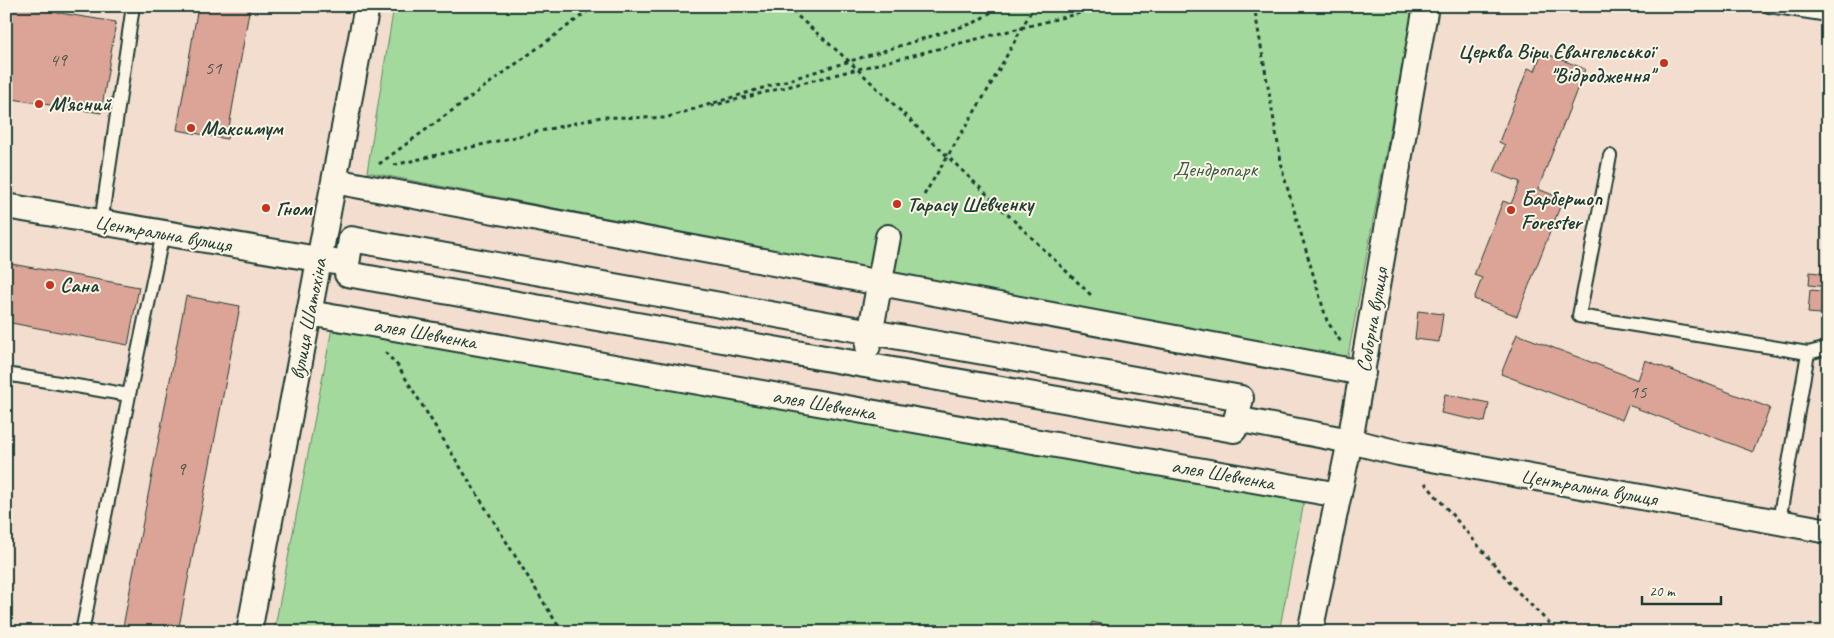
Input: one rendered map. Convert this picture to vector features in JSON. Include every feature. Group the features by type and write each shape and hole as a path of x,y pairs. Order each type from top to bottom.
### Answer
{"street":[{"name":"вулиця Шатохіна","path":"249,632 367,6"},
{"name":"Соборна вулиця","path":"1310,632 1363,373 1426,6"},
{"path":"334,181 365,179 880,283 1363,373"},
{"name":"Центральна вулиця","path":"6,206 319,260"},
{"path":"865,366 888,237"},
{"path":"319,260 347,264 351,239 1241,398 1236,419 1350,441"},
{"name":"алея Шевченка","path":"347,264 347,274 865,366 1234,430 1236,419"},
{"name":"алея Шевченка","path":"309,313 1339,495"},
{"name":"Центральна вулиця","path":"1350,441 1399,452 1828,531"}],"lane":[{"path":"101,222 133,6"},
{"path":"1769,6 1828,15"},
{"path":"1610,156 1579,316 1808,353 1828,348"},
{"path":"82,632 128,395 163,233"},
{"path":"1779,521 1808,353"},
{"path":"6,374 128,395"}],"path":[{"path":"365,179 595,6"},
{"path":"786,6 858,69 1098,301"},
{"path":"665,118 974,23 1001,6"},
{"path":"924,195 986,93 1034,6"},
{"path":"365,179 601,117 665,118 1108,6"},
{"path":"1254,6 1283,173 1326,321 1363,373"},
{"path":"355,321 398,366 562,632"},
{"path":"1424,482 1517,591 1558,632"}],"green space":[{"name":"Дендропарк","path":"394,6 1413,6 1347,361 367,172"},
{"path":"332,328 1305,497 1279,632 274,632"}],"building":[{"path":"6,6 116,22 101,113 6,98"},
{"path":"198,6 250,6 227,139 177,130"},
{"path":"1542,52 1585,69 1538,189 1563,199 1517,316 1474,299 1482,278 1474,275 1503,201 1511,204 1520,182 1494,172 1505,145 1499,142 1528,68 1535,71"},
{"path":"6,263 139,287 128,345 6,322"},
{"path":"1810,272 1828,274 1828,287 1809,285"},
{"path":"1810,290 1823,291 1821,314 1808,313"},
{"path":"186,296 240,306 178,632 122,632"},
{"path":"1418,311 1443,314 1439,342 1415,339"},
{"path":"1517,334 1638,380 1645,360 1770,408 1753,452 1628,405 1622,420 1501,374"},
{"path":"1445,394 1489,403 1485,422 1441,413"},
{"path":"1092,622 1136,632 1089,632"}],"place":[{"name":"Церква Віри Євангельської \"Відродження\"","path":"1664,63"},
{"name":"М'ясний","path":"39,104"},
{"name":"Максимум","path":"191,128"},
{"name":"Тарасу Шевченку","path":"897,204"},
{"name":"Гном","path":"266,208"},
{"name":"Барбершоп Forester","path":"1511,210"},
{"name":"Сана","path":"50,285"}]}
